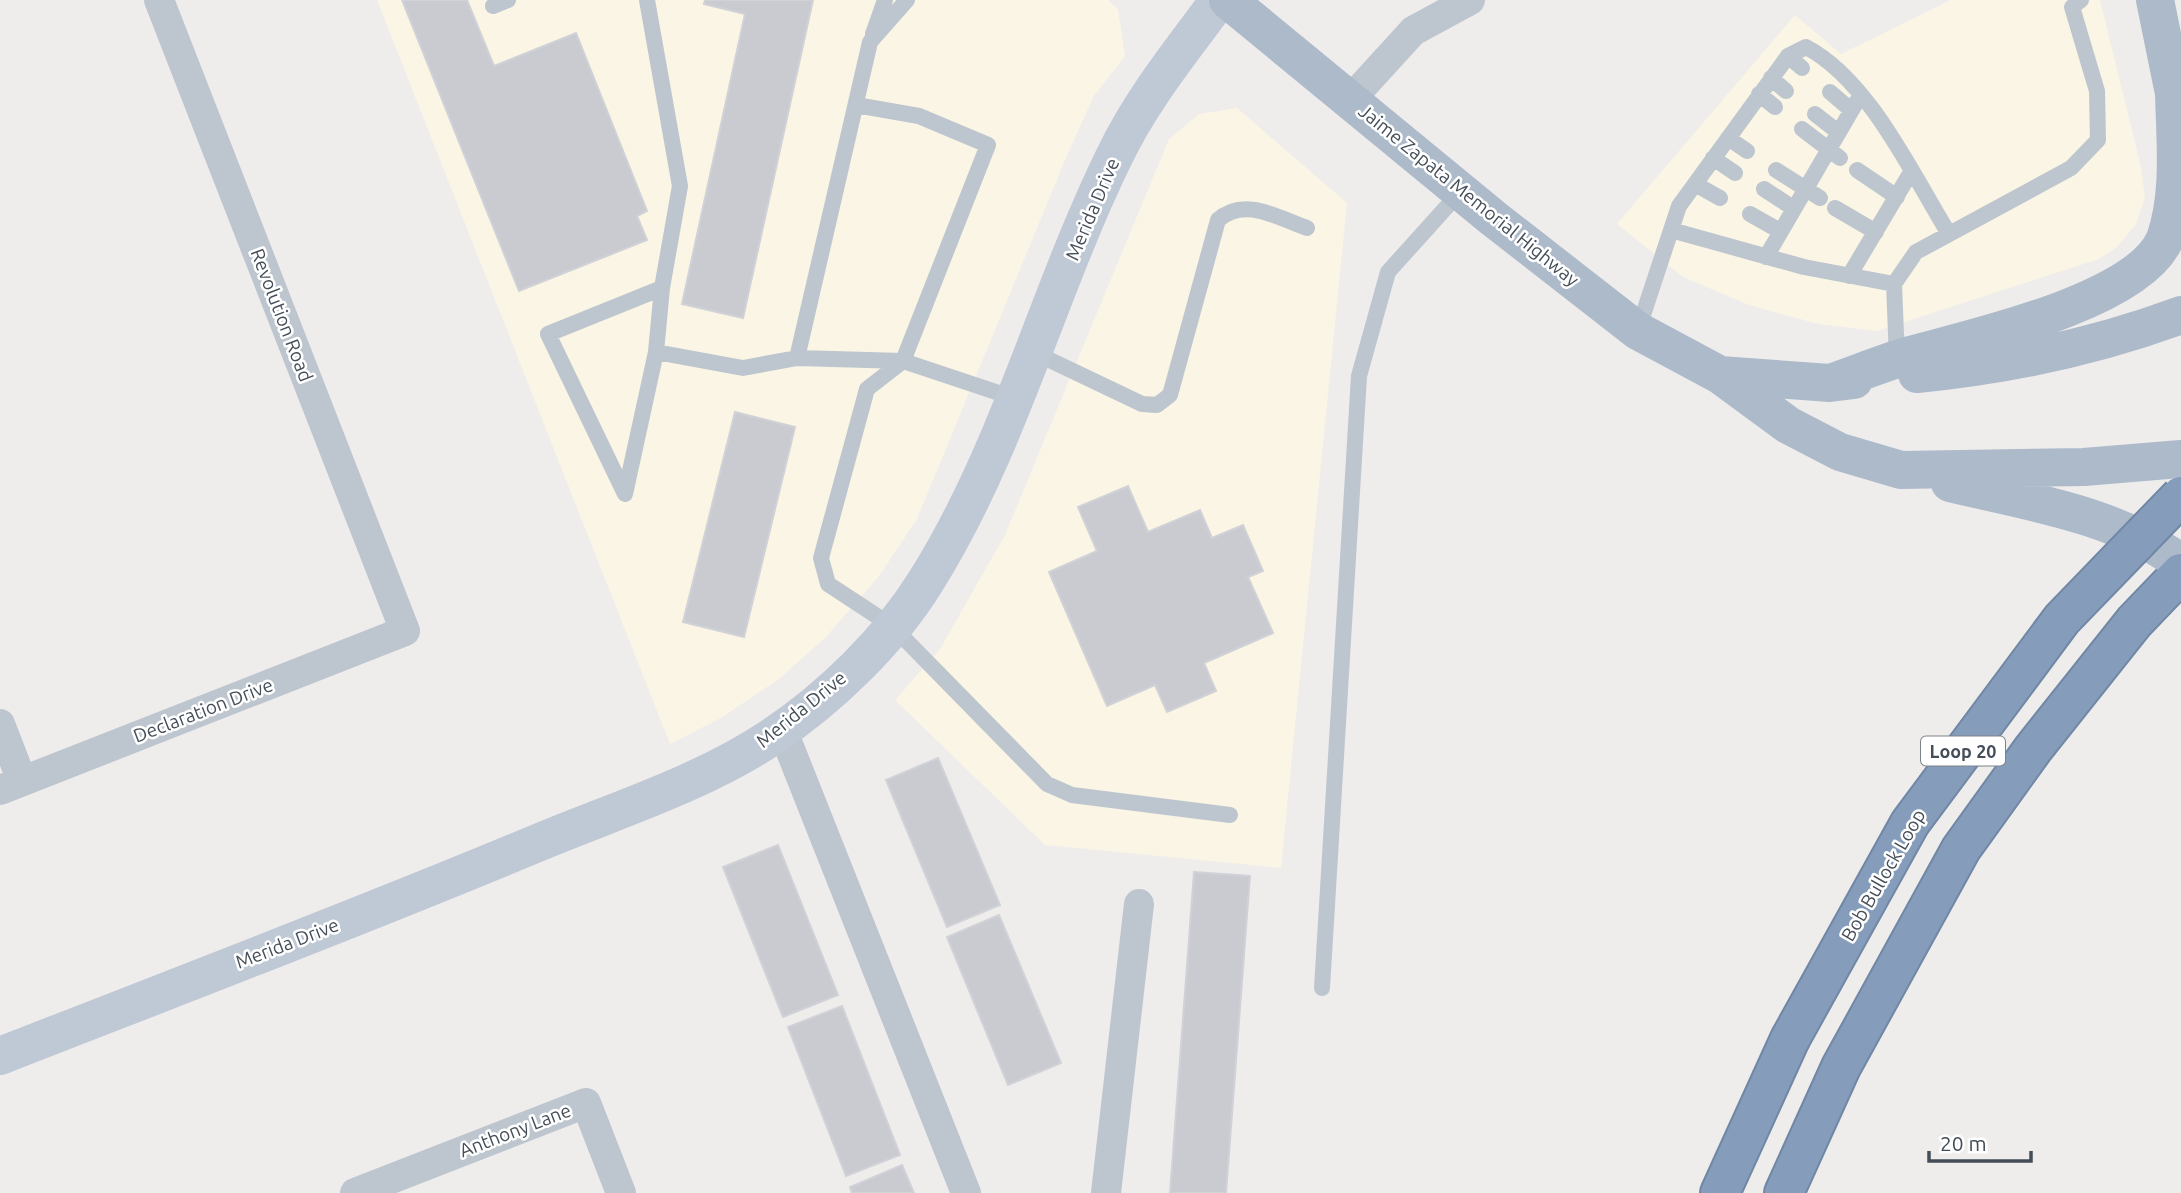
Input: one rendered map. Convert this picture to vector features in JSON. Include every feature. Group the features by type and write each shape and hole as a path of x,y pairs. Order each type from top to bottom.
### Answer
{"highway":[{"name":"Bob Bullock Loop","path":"1720,1193 1790,1039 1910,822 2063,618 2181,496"},
{"name":"Loop 20","path":"1784,1193 1841,1067 1961,849 2032,749 2134,622 2181,573"}],"main road":[{"name":"Jaime Zapata Memorial Highway","path":"1228,0 1461,191 1638,331 1720,374 1798,430 1840,452 1901,470 2084,467 2181,459"},
{"path":"2155,0 2181,129"},
{"path":"1830,383 1897,360 1997,334 2096,295 2142,267 2165,241 2177,203 2174,92"},
{"name":"Jaime Zapata Memorial Highway","path":"1720,374 1830,383 1973,368 2060,353 2130,334 2181,314"},
{"path":"1901,470 2098,519 2163,549 2181,563"}],"street":[{"name":"Revolution Road","path":"159,0 405,631"},
{"name":"Merida Drive","path":"0,1056 445,881 717,768 782,729 822,697 892,626 923,586 962,520 1114,155 1157,83 1219,0"},
{"path":"1351,99 1413,31 1470,0"},
{"name":"Declaration Drive","path":"11,785 405,631"},
{"path":"0,724 11,785"},
{"path":"782,729 966,1193"},
{"path":"1106,1193 1139,904"},
{"name":"Anthony Lane","path":"355,1193 586,1103 621,1193"}],"lane":[{"path":"647,0 680,186 662,288 656,352 625,494 548,334 662,288"},
{"path":"797,358 870,41 885,0"},
{"path":"870,41 907,0"},
{"path":"1897,360 1894,284 1916,252 2071,168 2098,140 2097,92 2072,7 2081,0"},
{"path":"1638,331 1679,206 1770,78 1788,56 1806,47 1826,57 1874,112 1949,234"},
{"path":"1788,56 1802,68"},
{"path":"1770,78 1786,91"},
{"path":"1830,92 1851,110"},
{"path":"1759,94 1774,107"},
{"path":"1766,257 1803,189 1834,154 1838,132 1860,96"},
{"path":"856,105 919,116 988,145 903,361 867,389 821,558 828,584 892,626 1047,784 1072,795 1230,815"},
{"path":"1815,114 1838,132"},
{"path":"1802,129 1834,154"},
{"path":"1728,138 1747,150"},
{"path":"1713,158 1735,173"},
{"path":"1776,170 1819,198"},
{"path":"1857,170 1896,197"},
{"path":"1849,276 1911,172"},
{"path":"1695,184 1720,198"},
{"path":"1764,189 1793,208"},
{"path":"1322,988 1359,376 1388,272 1461,191"},
{"path":"1033,352 1142,404 1157,405 1170,395 1218,220 1229,210 1251,208 1307,228"},
{"path":"1835,208 1876,232"},
{"path":"1750,214 1780,231"},
{"path":"1671,230 1766,257 1894,284"},
{"path":"656,352 743,368 797,358 903,361 1014,398"}],"shaded area":[{"path":"377,0 1108,0 1118,9 1125,56 1094,96 1068,153 917,519 879,576 825,638 779,679 721,718 670,744"},
{"path":"1951,0 2100,0 2141,167 2145,198 2136,224 2117,247 2099,259 1877,331 1818,324 1749,305 1683,277 1617,224 1795,15 1841,54"},
{"path":"1237,108 1347,203 1281,868 1045,845 895,700 940,649 1005,535 1169,139 1199,114"}],"building":[{"path":"402,0 467,0 494,66 576,33 647,211 637,216 647,240 519,291"},
{"path":"705,0 813,0 743,318 682,304 745,14 704,4"},
{"path":"735,412 795,427 744,637 683,622"},
{"path":"1128,486 1148,532 1200,510 1212,538 1243,525 1263,571 1248,577 1273,633 1204,663 1216,691 1167,712 1155,685 1107,706 1049,572 1097,551 1078,507"},
{"path":"938,758 1000,905 947,927 886,780"},
{"path":"778,845 838,995 783,1017 723,867"},
{"path":"1194,872 1250,876 1226,1193 1170,1193"},
{"path":"999,915 1061,1063 1008,1085 947,937"},
{"path":"842,1006 900,1155 846,1176 788,1027"},
{"path":"902,1165 914,1193 852,1193 850,1187"}]}
